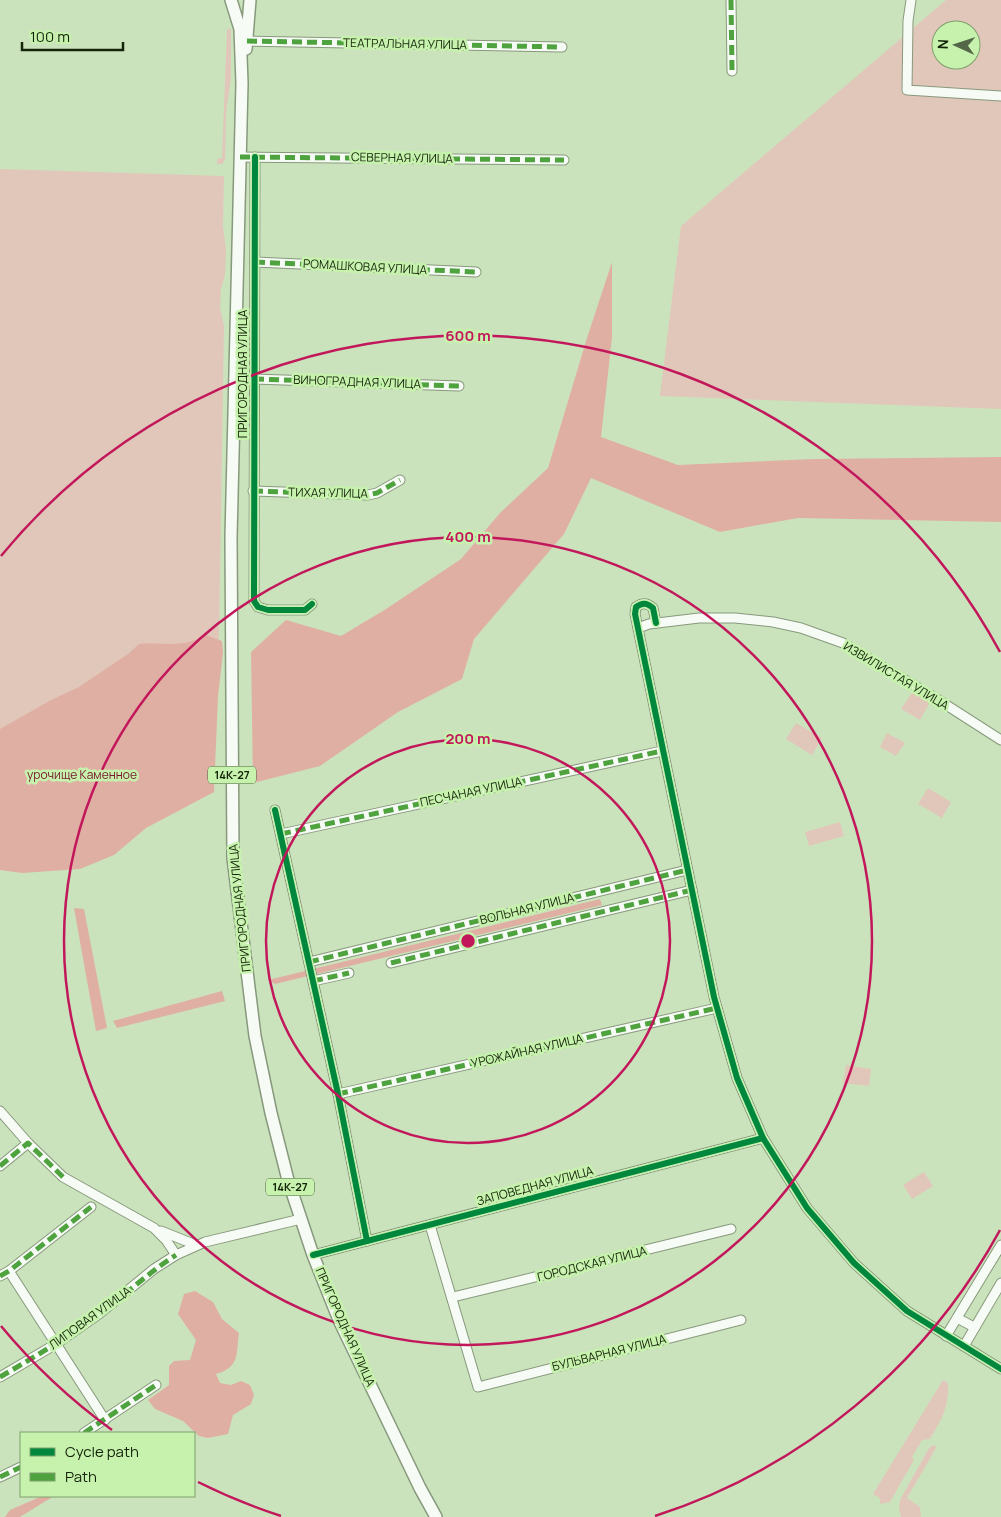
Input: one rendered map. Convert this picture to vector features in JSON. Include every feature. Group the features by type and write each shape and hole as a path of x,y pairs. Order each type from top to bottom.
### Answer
{"main road":[{"name":"ПРИГОРОДНАЯ УЛИЦА","path":"231,0 240,29 242,83 231,517 233,858 254,1036 288,1180 313,1255 339,1320 420,1488 436,1517"},
{"name":"ПРИГОРОДНАЯ УЛИЦА","path":"242,83 250,0"}],"street":[{"path":"731,0 732,71"},
{"path":"911,0 908,21 907,90 1001,96"},
{"name":"ТЕАТРАЛЬНАЯ УЛИЦА","path":"247,41 562,47"},
{"name":"СЕВЕРНАЯ УЛИЦА","path":"240,157 564,160"},
{"name":"ПРИГОРОДНАЯ УЛИЦА","path":"255,157 254,601 258,607 268,610 305,610 312,604"},
{"name":"РОМАШКОВАЯ УЛИЦА","path":"254,262 476,272"},
{"name":"ВИНОГРАДНАЯ УЛИЦА","path":"254,379 459,386"},
{"name":"ТИХАЯ УЛИЦА","path":"253,491 368,495 377,493 400,480"},
{"path":"656,623 653,608 641,603 636,607 635,614 662,751 717,1008 737,1078 762,1138 808,1208 854,1262 907,1311 1001,1369"},
{"name":"ИЗВИЛИСТАЯ УЛИЦА","path":"638,628 656,623 700,618 735,618 773,622 801,628 843,644 937,699 1001,740"},
{"name":"ПЕСЧАНАЯ УЛИЦА","path":"281,834 662,751"},
{"path":"275,810 338,1094 366,1241"},
{"name":"ВОЛЬНАЯ УЛИЦА","path":"309,962 688,870"},
{"name":"ВОЛЬНАЯ УЛИЦА","path":"391,963 692,890"},
{"path":"313,981 349,973"},
{"name":"УРОЖАЙНАЯ УЛИЦА","path":"338,1094 717,1008"},
{"path":"0,1110 28,1143 63,1177 154,1228 196,1245"},
{"name":"ЗАПОВЕДНАЯ УЛИЦА","path":"313,1255 762,1138"},
{"path":"0,1166 28,1143"},
{"path":"0,1276 91,1207"},
{"name":"ЛИПОВАЯ УЛИЦА","path":"0,1377 56,1344 99,1314 154,1269 176,1255 196,1245 301,1219"},
{"path":"430,1224 453,1297"},
{"path":"154,1228 166,1240 176,1255"},
{"name":"ГОРОДСКАЯ УЛИЦА","path":"453,1297 731,1229"},
{"path":"946,1336 1001,1245"},
{"path":"9,1271 105,1420"},
{"path":"964,1346 1001,1283"},
{"name":"БУЛЬВАРНАЯ УЛИЦА","path":"453,1297 478,1387 741,1320"},
{"path":"957,1318 974,1327"},
{"path":"86,1432 156,1385"},
{"path":"0,1477 20,1467"}],"shaded area":[{"path":"946,0 1001,0 1001,409 660,396 681,226"},
{"path":"227,29 231,29 231,77 226,114 225,160 222,164 217,164 217,159 222,158"},
{"path":"0,169 224,176 223,226 226,251 225,275 221,289 220,308 224,326 219,639 180,646 139,644 124,658 91,681 55,702 0,729"},
{"path":"916,691 929,699 930,702 920,720 901,709 911,694"},
{"path":"796,723 822,738 812,755 786,739"},
{"path":"887,733 905,743 896,756 880,747"},
{"path":"928,788 951,802 942,818 918,804"},
{"path":"840,822 844,836 809,846 805,832"},
{"path":"846,1065 871,1069 869,1086 843,1083"},
{"path":"924,1172 933,1186 912,1199 903,1185"},
{"path":"943,1380 948,1383 948,1391 944,1412 938,1425 930,1439 922,1440 912,1457 914,1460 890,1502 880,1504 880,1498 873,1494"},
{"path":"934,1445 936,1446 935,1450 907,1498 920,1507 921,1517 901,1517 900,1500 929,1448"}],"green space":[{"path":"612,262 612,337 601,437 678,465 814,459 1001,457 1001,522 798,518 720,532 591,478 564,534 474,639 462,679 398,712 320,766 253,783 251,652 286,620 341,636 386,609 461,559 500,513 548,468"},
{"name":"урочище Каменное","path":"206,635 222,641 223,653 218,696 214,792 146,828 114,855 80,869 22,873 0,870 0,729 51,700 79,687 128,654 139,644 188,642"},
{"path":"600,899 602,905 275,984 268,980"},
{"path":"74,908 84,909 107,1028 96,1031"},
{"path":"222,991 225,1001 117,1028 113,1021"},
{"path":"195,1291 213,1302 222,1319 239,1333 237,1354 233,1364 216,1374 220,1383 231,1385 241,1381 250,1385 254,1395 251,1404 233,1415 228,1434 208,1438 199,1436 183,1421 155,1409 148,1400 169,1385 169,1366 174,1361 190,1360 196,1340 178,1314 184,1294"},
{"path":"40,1497 52,1497 20,1517 5,1517 10,1510"}],"marked path":[{"path":"731,0 732,71"},
{"path":"247,41 562,47"},
{"path":"240,157 564,160"},
{"path":"255,262 476,272"},
{"path":"254,379 459,386"},
{"path":"253,491 368,495 377,493 400,480"},
{"path":"281,834 662,751"},
{"path":"309,962 687,870"},
{"path":"391,963 692,890"},
{"path":"313,981 349,973"},
{"path":"338,1094 717,1008"},
{"path":"0,1166 28,1143 63,1177"},
{"path":"0,1276 91,1207"},
{"path":"0,1377 85,1324 176,1255"},
{"path":"86,1432 156,1385"},
{"path":"0,1477 20,1467"}],"cycle path":[{"path":"255,157 254,601 258,607 268,610 305,610 312,604"},
{"path":"656,623 653,608 645,604 636,607 635,614 714,997 737,1078 763,1138 807,1208 854,1263 907,1311 1001,1369"},
{"path":"275,810 338,1094 367,1241"},
{"path":"313,1255 763,1138"}]}
